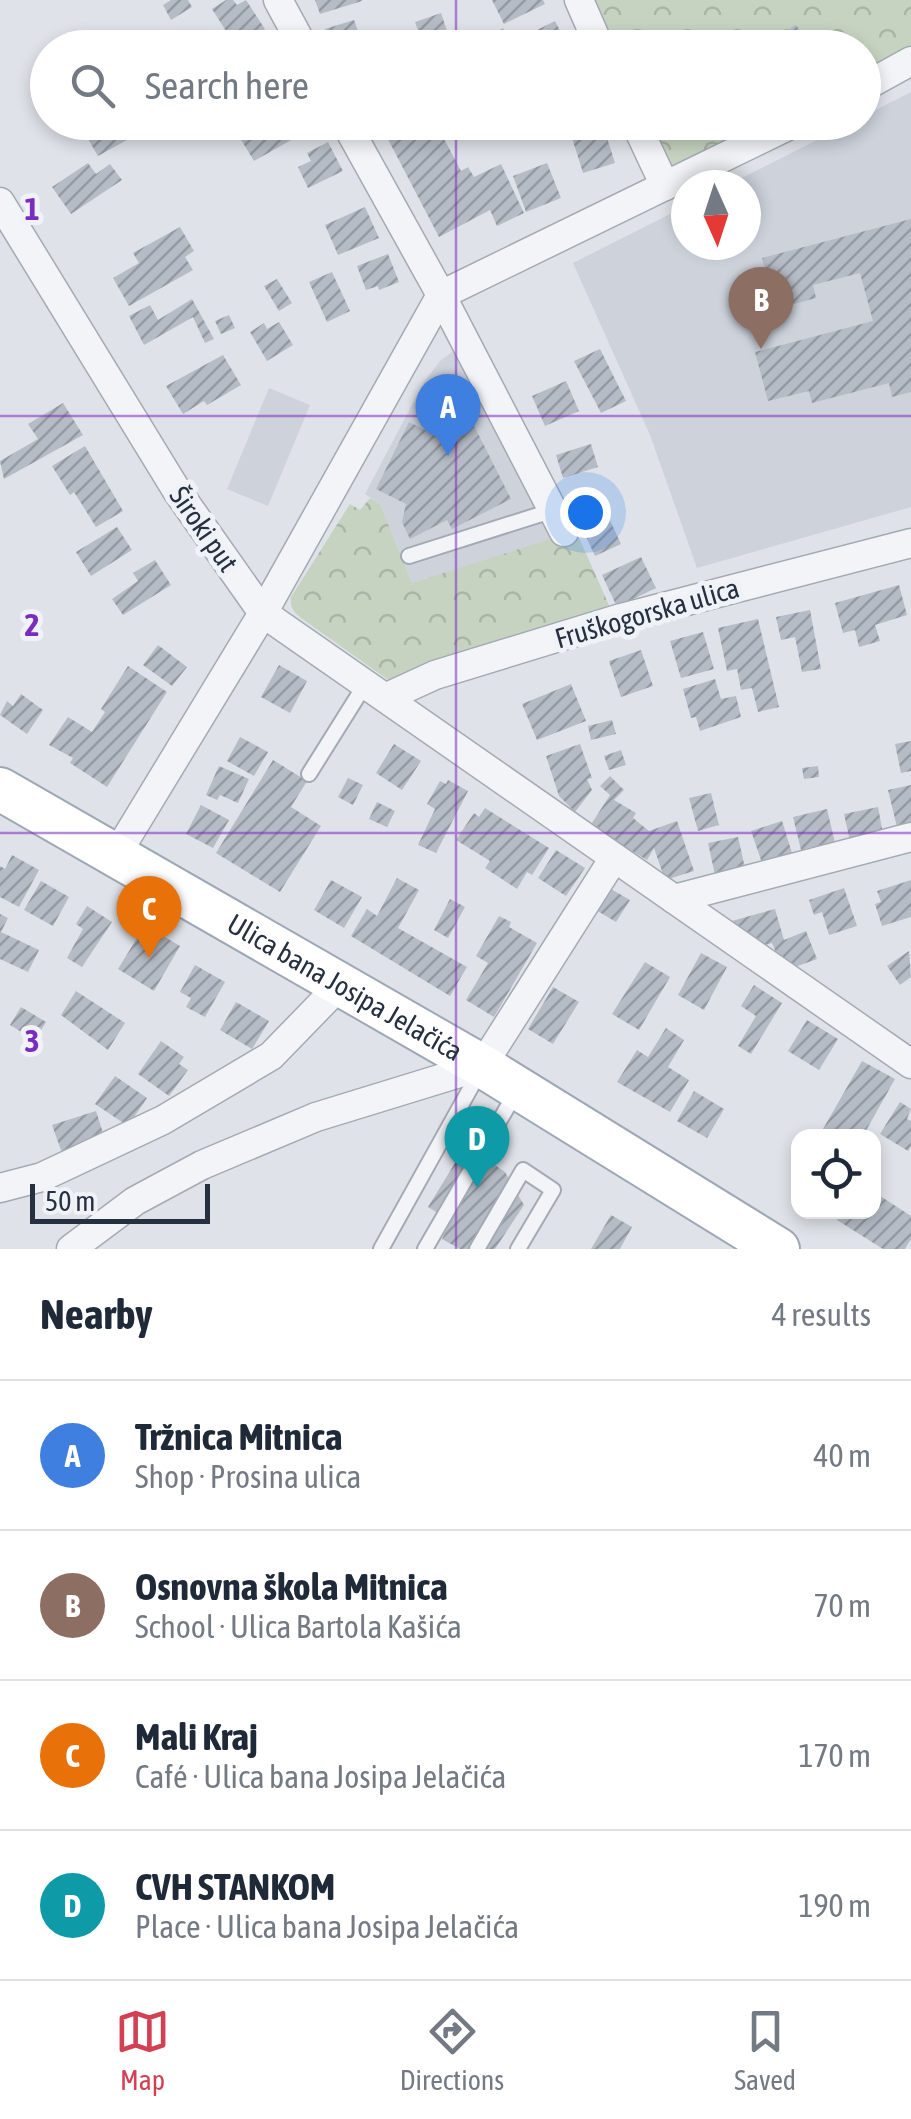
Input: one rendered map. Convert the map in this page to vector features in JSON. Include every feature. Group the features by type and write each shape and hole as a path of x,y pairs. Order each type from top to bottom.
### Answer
{"main road":[{"name":"Ulica bana Josipa Jelačića","path":"0,789 500,1077 778,1249"}],"street":[{"path":"278,0 294,30"},
{"path":"578,0 592,30"},
{"path":"881,78 911,61"},
{"path":"355,140 560,521"},
{"path":"644,140 666,186"},
{"path":"116,855 263,613 441,295 759,140"},
{"name":"Široki put","path":"0,202 176,492 263,613 911,1064"},
{"name":"Fruškogorska ulica","path":"377,690 621,618 911,542"},
{"path":"674,899 911,838"},
{"path":"500,1077 614,858"},
{"path":"0,1188 42,1177 163,1120 271,1056 339,986"},
{"name":"Ulica bana Josipa Jelačića","path":"71,1249 134,1201 202,1165 316,1117 500,1077"}],"lane":[{"path":"409,556 560,521"},
{"path":"308,774 377,690"},
{"path":"381,1249 500,1077"},
{"path":"425,1249 500,1077"},
{"path":"477,1249 522,1170 554,1190 518,1249"}],"shaded area":[{"path":"911,92 911,507 697,568 650,435 573,263 671,214 671,260 761,260 761,170 758,170 817,140 881,140 881,107"},
{"path":"456,349 553,540 412,583 380,504 365,494 424,382 440,361"},
{"path":"269,388 310,405 268,506 227,489"}],"green space":[{"path":"586,0 911,0 911,54 881,69 881,30 601,30"},
{"path":"655,140 736,140 673,168"},
{"path":"370,498 380,504 412,583 576,531 612,612 394,684 301,618 291,604 291,597 350,504 360,510"}],"building":[{"path":"171,0 188,0 192,7 171,20 163,5"},
{"path":"226,0 237,5 246,0 265,29 225,30 212,9"},
{"path":"315,0 362,0 362,1 320,14"},
{"path":"492,0 543,0 545,4 504,24"},
{"path":"441,13 447,30 418,30 415,22"},
{"path":"354,20 358,30 325,30"},
{"path":"555,21 560,30 537,30"},
{"path":"89,140 127,140 98,156"},
{"path":"241,140 291,140 254,161"},
{"path":"388,140 445,140 461,171 468,167 474,177 501,164 524,213 497,226 490,210 439,237"},
{"path":"573,140 608,140 615,163 583,173"},
{"path":"328,142 343,171 308,188 298,167 311,161 307,153"},
{"path":"88,163 96,174 110,164 122,180 71,214 52,187"},
{"path":"547,163 561,198 526,212 513,176"},
{"path":"365,207 379,238 338,255 325,225"},
{"path":"911,219 911,392 892,397 889,383 812,403 809,391 768,401 755,352 873,321 860,273 813,285 816,298 775,309 762,258"},
{"path":"180,227 194,251 185,257 193,270 129,306 113,278 139,263 133,253"},
{"path":"388,254 399,282 379,290 378,286 366,290 357,266"},
{"path":"332,272 350,311 327,322 309,282"},
{"path":"277,279 292,303 279,311 264,286"},
{"path":"192,299 214,339 205,343 193,317 144,345 129,316 150,305 158,320"},
{"path":"229,315 235,328 221,334 215,321"},
{"path":"279,322 293,345 267,361 250,332 264,323 267,329"},
{"path":"600,349 626,401 601,413 574,361"},
{"path":"223,355 241,385 183,414 166,386"},
{"path":"566,381 579,411 545,426 532,396"},
{"path":"456,390 511,499 452,529 447,520 410,539 402,522 406,504 376,489 409,422 439,437 451,432 435,401"},
{"path":"63,403 83,435 4,479 0,461 38,439 28,424"},
{"path":"591,444 598,467 563,478 556,455"},
{"path":"85,446 123,511 96,527 52,466"},
{"path":"607,514 621,544 595,556 581,526"},
{"path":"117,527 132,550 91,576 76,552"},
{"path":"641,557 656,588 617,607 602,575"},
{"path":"155,560 171,585 123,615 112,599 138,581 133,573"},
{"path":"899,585 907,615 875,625 880,641 859,647 855,630 843,633 835,603"},
{"path":"810,610 821,669 802,672 795,637 781,640 776,617"},
{"path":"758,619 779,707 758,712 752,688 741,690 737,669 727,671 718,628"},
{"path":"703,632 714,669 681,678 670,641"},
{"path":"158,645 187,667 172,686 143,665"},
{"path":"641,650 653,686 621,697 609,661"},
{"path":"279,665 307,681 290,713 261,697"},
{"path":"128,666 167,692 107,787 70,763 73,758 49,745 68,717 92,732 105,712 101,709"},
{"path":"715,679 721,699 736,696 741,717 700,731 696,717 691,718 683,689"},
{"path":"571,684 586,721 537,740 522,704"},
{"path":"21,694 43,710 27,734 0,715 7,701 13,706"},
{"path":"612,720 616,734 591,740 588,726"},
{"path":"240,737 268,752 254,776 227,761"},
{"path":"911,741 911,771 901,773 895,744"},
{"path":"394,744 421,761 402,790 376,773"},
{"path":"580,744 592,778 587,779 592,790 575,812 559,796 546,756"},
{"path":"621,750 626,765 609,770 604,756"},
{"path":"273,760 307,781 291,807 321,826 280,892 216,853"},
{"path":"219,766 249,779 238,803 220,795 217,800 206,795"},
{"path":"818,766 819,777 804,779 802,768"},
{"path":"610,776 624,790 614,800 636,813 633,818 649,831 677,821 694,871 665,880 654,848 647,860 590,826 610,795 600,786"},
{"path":"348,778 363,785 353,805 338,797"},
{"path":"448,780 468,791 436,853 418,845 435,809 427,804 440,781 446,784"},
{"path":"911,785 911,824 897,827 888,790"},
{"path":"711,793 719,825 698,831 689,798"},
{"path":"377,802 395,811 387,827 369,819"},
{"path":"201,805 229,820 213,848 186,834"},
{"path":"878,807 883,834 850,841 844,814"},
{"path":"485,808 549,848 532,875 527,872 517,889 485,868 490,861 456,840 474,813 479,817"},
{"path":"827,809 836,847 813,852 811,847 801,850 793,817"},
{"path":"782,821 792,853 762,863 751,831"},
{"path":"738,837 745,868 715,875 708,843"},
{"path":"556,850 585,868 566,896 538,878"},
{"path":"12,855 39,870 19,907 0,897 0,866 5,869"},
{"path":"397,878 419,890 398,928 467,967 450,996 351,936 367,909 377,916"},
{"path":"331,880 362,897 344,928 314,910"},
{"path":"911,880 911,917 882,926 875,904 881,902 877,891"},
{"path":"41,881 69,897 53,926 24,910"},
{"path":"604,885 630,900 616,922 591,907"},
{"path":"844,888 857,926 829,935 822,912 814,915 809,900"},
{"path":"450,899 465,907 448,938 434,930"},
{"path":"87,906 112,922 82,967 67,958 83,929 76,924"},
{"path":"775,909 784,940 806,931 817,959 784,971 772,943 753,949 721,924"},
{"path":"0,914 8,918 1,932 39,950 28,972 0,959"},
{"path":"499,916 511,922 509,927 537,943 494,1017 466,1000 488,963 476,956"},
{"path":"145,925 180,946 154,991 118,969"},
{"path":"909,951 911,977 900,985 887,966"},
{"path":"701,953 727,967 704,1010 678,995"},
{"path":"645,962 670,977 639,1030 612,1014"},
{"path":"195,965 225,982 205,1017 186,1007 191,998 180,992"},
{"path":"754,985 782,1003 751,1054 738,1046 756,1016 741,1006"},
{"path":"553,987 579,1002 553,1044 528,1029"},
{"path":"76,991 125,1023 108,1050 61,1015"},
{"path":"236,1002 269,1021 252,1049 220,1030"},
{"path":"21,1007 46,1022 35,1040 10,1025"},
{"path":"807,1020 838,1039 819,1070 788,1051"},
{"path":"666,1028 684,1040 668,1067 689,1080 670,1112 617,1082 637,1050 648,1057"},
{"path":"161,1041 184,1057 179,1064 188,1070 169,1096 138,1074"},
{"path":"862,1061 895,1079 867,1129 823,1129"},
{"path":"115,1076 147,1098 128,1126 95,1104"},
{"path":"694,1091 724,1109 707,1138 677,1121"},
{"path":"900,1102 911,1109 907,1119 911,1121 908,1151 881,1132"},
{"path":"96,1111 105,1139 62,1153 52,1125"},
{"path":"466,1145 505,1172 524,1205 495,1249 460,1249 442,1239 451,1221 428,1207"},
{"path":"881,1197 911,1216 911,1239 905,1249 883,1249 837,1220 881,1219"},
{"path":"611,1215 632,1227 620,1249 591,1249"}],"place":[{"name":"Osnovna škola Mitnica","path":"761,349"},
{"name":"Tržnica Mitnica","path":"448,456"},
{"name":"Mali Kraj","path":"149,958"},
{"name":"CVH STANKOM","path":"477,1188"}]}
